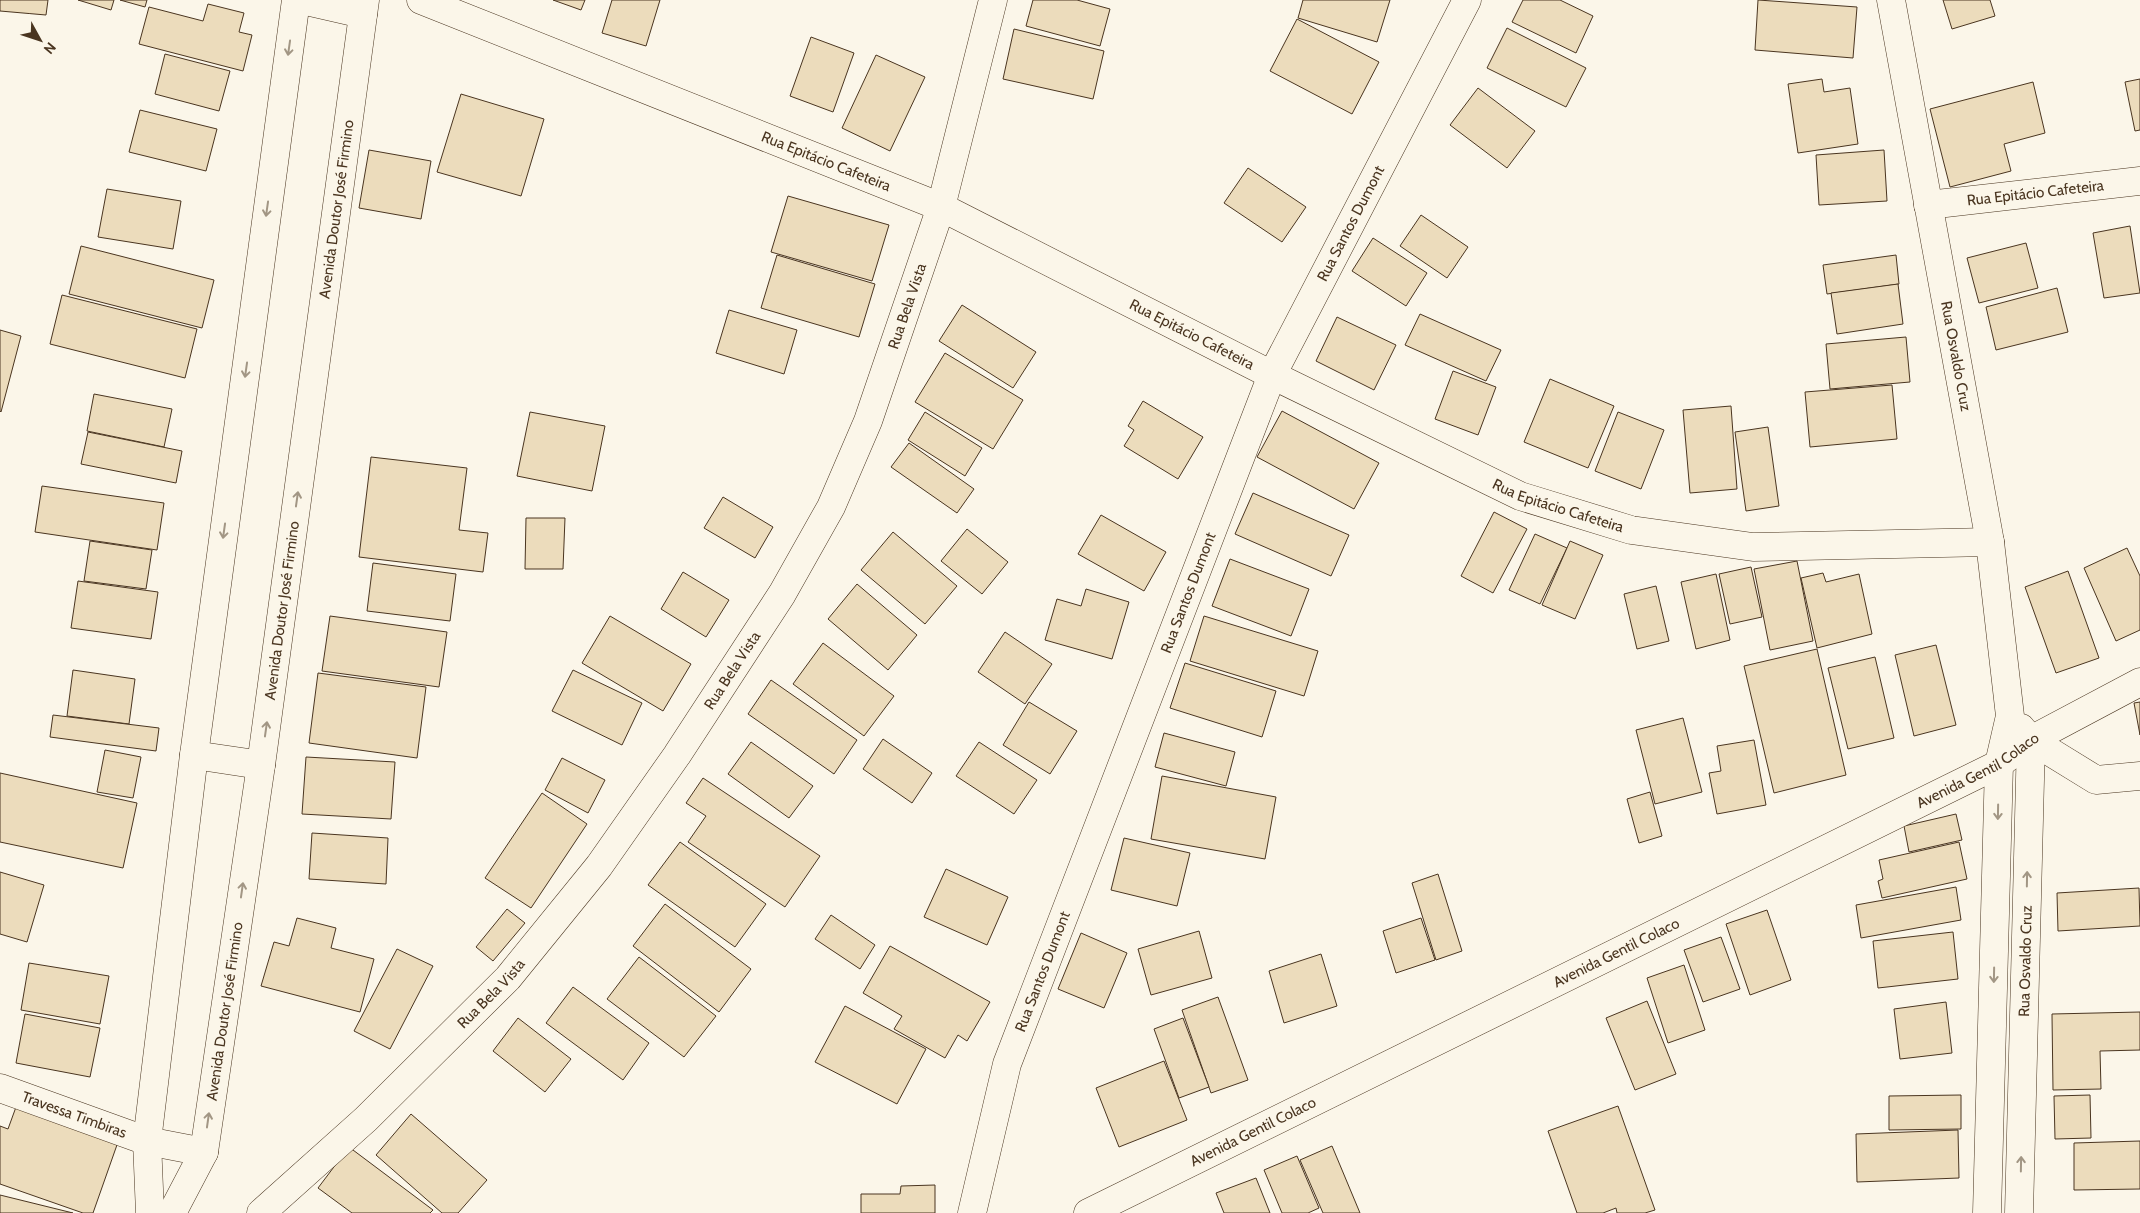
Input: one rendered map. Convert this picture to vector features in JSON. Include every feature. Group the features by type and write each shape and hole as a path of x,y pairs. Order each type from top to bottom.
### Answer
{"street":[{"path":"150,1213 147,1141 194,755 296,0"},
{"path":"302,0 364,7"},
{"name":"Rua Epitácio Cafeteira","path":"421,0 941,207 1272,375 1520,496 1630,530 1753,547 1990,542"},
{"name":"Rua Bela Vista","path":"261,1213 366,1119 508,978 599,866 677,755 782,594 832,507 868,421 941,207 992,0"},
{"name":"Rua Santos Dumont","path":"972,1213 1007,1064 1272,375 1467,0"},
{"name":"Rua Osvaldo Cruz","path":"1891,0 1990,542 2010,716 1999,764 1987,1213"},
{"name":"Avenida Doutor José Firmino","path":"172,1213 204,1152 261,765 364,7"},
{"name":"Rua Epitácio Cafeteira","path":"1928,205 2140,181"},
{"name":"Avenida Gentil Colaco","path":"1088,1213 1999,764 2030,740 2140,682"},
{"path":"2010,716 2030,740 2096,780 2140,776"},
{"name":"Rua Osvaldo Cruz","path":"2019,1213 2030,740"},
{"path":"194,755 261,765"},
{"name":"Travessa Timbiras","path":"0,1088 147,1141 204,1152"}],"building":[{"path":"0,0 48,0 46,15 0,11"},
{"path":"78,0 114,0 111,10"},
{"path":"120,0 147,0 145,7"},
{"path":"553,0 585,0 581,10"},
{"path":"612,0 660,0 646,46 602,33"},
{"path":"1033,0 1077,0 1110,9 1100,46 1026,26"},
{"path":"1303,0 1390,0 1377,42 1298,18"},
{"path":"1523,0 1560,0 1593,16 1576,53 1512,22"},
{"path":"1758,0 1857,7 1853,58 1755,50"},
{"path":"1943,0 1990,0 1995,16 1952,29"},
{"path":"208,4 244,13 239,32 252,35 243,71 139,44 149,7 203,21"},
{"path":"1297,19 1379,62 1352,114 1270,71"},
{"path":"1507,28 1586,68 1566,107 1487,68"},
{"path":"1014,29 1104,51 1093,99 1003,79"},
{"path":"811,37 854,53 833,112 790,96"},
{"path":"165,54 230,71 219,111 155,94"},
{"path":"876,55 925,77 890,151 842,128"},
{"path":"1822,79 1824,92 1850,88 1858,144 1798,153 1788,84"},
{"path":"2140,79 2140,130 2135,131 2125,82"},
{"path":"2033,82 2045,133 2004,144 2011,171 1950,187 1930,109"},
{"path":"1478,88 1535,131 1507,168 1450,125"},
{"path":"461,94 544,119 521,196 437,172"},
{"path":"140,110 217,129 206,171 129,152"},
{"path":"369,150 431,161 421,219 359,208"},
{"path":"1884,150 1887,201 1819,205 1816,155"},
{"path":"1248,168 1306,207 1282,242 1224,203"},
{"path":"107,189 181,201 173,249 98,237"},
{"path":"788,196 889,225 872,281 771,252"},
{"path":"1421,215 1468,247 1447,278 1400,246"},
{"path":"2130,226 2140,293 2104,298 2093,233"},
{"path":"1373,238 1427,273 1406,306 1352,271"},
{"path":"2026,243 2038,288 1979,303 1967,258"},
{"path":"81,246 214,280 202,328 69,294"},
{"path":"777,255 875,284 859,337 761,308"},
{"path":"1896,255 1899,284 1827,294 1823,265"},
{"path":"1898,284 1903,324 1837,334 1831,293"},
{"path":"2057,288 2068,332 1996,350 1986,307"},
{"path":"62,295 197,329 185,378 50,344"},
{"path":"962,305 1036,352 1013,388 939,341"},
{"path":"729,310 797,330 784,374 716,353"},
{"path":"1420,314 1501,350 1486,381 1405,345"},
{"path":"1337,317 1396,345 1374,390 1316,361"},
{"path":"0,330 21,336 1,412 0,411"},
{"path":"1906,337 1910,382 1830,389 1826,344"},
{"path":"945,353 1023,400 993,449 915,402"},
{"path":"1453,371 1496,387 1478,435 1435,419"},
{"path":"1550,379 1614,406 1588,468 1524,442"},
{"path":"1892,385 1897,439 1810,447 1805,392"},
{"path":"94,394 172,409 164,447 87,431"},
{"path":"1143,401 1203,437 1178,479 1124,446 1134,430 1128,426"},
{"path":"1731,406 1737,489 1690,493 1683,410"},
{"path":"1282,411 1379,463 1354,509 1257,457"},
{"path":"530,412 605,426 592,491 517,476"},
{"path":"925,412 982,448 965,476 908,440"},
{"path":"1618,412 1664,430 1641,489 1595,471"},
{"path":"1768,427 1779,506 1746,511 1735,432"},
{"path":"88,432 182,451 176,483 81,464"},
{"path":"909,443 974,489 957,513 891,467"},
{"path":"371,457 467,468 459,530 488,533 483,572 359,557"},
{"path":"42,486 164,503 157,550 35,532"},
{"path":"1253,493 1349,535 1331,576 1235,534"},
{"path":"723,497 773,527 755,558 704,528"},
{"path":"1494,512 1527,529 1493,593 1461,576"},
{"path":"1101,515 1166,552 1144,591 1078,554"},
{"path":"526,518 565,518 563,569 525,569"},
{"path":"967,529 1008,562 982,594 941,561"},
{"path":"893,532 957,586 925,624 861,570"},
{"path":"1535,534 1567,548 1540,604 1509,590"},
{"path":"90,541 152,550 146,589 84,581"},
{"path":"1570,541 1603,555 1575,619 1542,605"},
{"path":"2127,548 2140,576 2140,630 2116,641 2084,568"},
{"path":"1230,559 1309,589 1291,636 1212,606"},
{"path":"1797,561 1813,641 1770,650 1754,569"},
{"path":"373,563 456,574 450,621 367,611"},
{"path":"1751,567 1762,617 1730,624 1719,574"},
{"path":"2068,571 2099,658 2056,673 2025,587"},
{"path":"683,572 729,600 706,637 661,609"},
{"path":"1823,573 1826,582 1859,574 1872,634 1817,648 1801,578"},
{"path":"1716,574 1730,640 1696,649 1681,582"},
{"path":"78,581 158,592 151,639 71,628"},
{"path":"857,584 917,635 888,670 828,619"},
{"path":"1656,586 1669,641 1637,649 1624,594"},
{"path":"1086,589 1129,602 1112,659 1045,640 1057,599 1081,606"},
{"path":"330,616 447,632 439,687 322,671"},
{"path":"610,616 691,664 663,711 582,663"},
{"path":"1204,616 1318,651 1304,696 1190,661"},
{"path":"1005,632 1052,664 1025,704 978,672"},
{"path":"823,643 894,696 864,736 793,684"},
{"path":"1936,645 1956,725 1914,736 1895,655"},
{"path":"1817,649 1846,775 1774,793 1744,666"},
{"path":"1875,657 1894,738 1848,749 1828,668"},
{"path":"1185,663 1276,691 1262,737 1170,708"},
{"path":"73,670 135,679 129,724 67,716"},
{"path":"573,670 642,703 622,745 552,711"},
{"path":"318,673 426,687 417,758 309,743"},
{"path":"771,680 857,740 834,774 748,714"},
{"path":"1029,702 1077,731 1050,774 1003,745"},
{"path":"2140,702 2140,735 2134,703"},
{"path":"53,715 159,728 156,751 50,737"},
{"path":"1683,718 1702,792 1655,804 1636,730"},
{"path":"1164,733 1235,752 1226,786 1155,767"},
{"path":"883,739 932,773 912,803 863,769"},
{"path":"1754,740 1766,805 1717,814 1709,773 1721,771 1717,746"},
{"path":"751,742 813,786 789,818 728,774"},
{"path":"979,742 1037,780 1014,814 956,776"},
{"path":"105,750 141,757 133,798 97,792"},
{"path":"306,757 395,762 391,819 302,814"},
{"path":"562,758 605,780 588,813 545,790"},
{"path":"0,773 137,803 123,868 0,842"},
{"path":"1162,776 1276,797 1265,859 1151,839"},
{"path":"703,778 820,856 785,907 688,842 706,816 686,803"},
{"path":"1650,792 1662,836 1639,843 1627,799"},
{"path":"542,793 587,824 531,908 485,878"},
{"path":"1956,814 1962,840 1909,852 1904,826"},
{"path":"312,833 388,838 386,884 309,879"},
{"path":"1124,838 1190,853 1177,906 1111,890"},
{"path":"680,842 766,904 735,947 648,885"},
{"path":"1959,842 1967,879 1882,898 1878,881 1883,879 1879,860"},
{"path":"946,869 1008,897 987,945 924,917"},
{"path":"0,872 44,885 27,942 0,934"},
{"path":"1438,874 1462,951 1436,960 1412,883"},
{"path":"1956,887 1961,920 1861,938 1856,905"},
{"path":"2139,888 2140,926 2058,931 2057,893"},
{"path":"665,904 751,969 719,1012 633,946"},
{"path":"507,909 525,923 493,961 476,947"},
{"path":"1767,910 1791,980 1750,995 1726,924"},
{"path":"831,915 875,945 860,969 815,939"},
{"path":"297,918 336,928 331,948 374,959 360,1012 261,986 274,942 289,946"},
{"path":"1421,918 1435,960 1396,973 1383,931"},
{"path":"1199,931 1212,978 1151,995 1138,949"},
{"path":"1953,932 1958,979 1878,988 1873,941"},
{"path":"1081,933 1127,953 1104,1008 1058,989"},
{"path":"1721,937 1740,989 1703,1002 1684,950"},
{"path":"890,946 990,1002 967,1041 958,1035 945,1058 894,1029 902,1016 863,993"},
{"path":"397,949 433,966 390,1049 354,1031"},
{"path":"1321,954 1337,1006 1284,1023 1269,971"},
{"path":"639,957 716,1016 684,1057 607,999"},
{"path":"29,963 109,976 100,1024 21,1010"},
{"path":"1684,965 1705,1030 1668,1043 1647,978"},
{"path":"573,987 649,1043 623,1080 546,1023"},
{"path":"1218,997 1248,1080 1211,1093 1182,1010"},
{"path":"1647,1001 1676,1074 1635,1090 1606,1018"},
{"path":"1946,1002 1952,1053 1900,1059 1894,1009"},
{"path":"845,1006 926,1049 897,1104 815,1062"},
{"path":"2140,1012 2140,1050 2100,1051 2101,1089 2053,1090 2052,1014"},
{"path":"25,1014 100,1028 90,1077 16,1063"},
{"path":"518,1018 571,1059 545,1092 493,1051"},
{"path":"1183,1018 1209,1087 1179,1098 1154,1029"},
{"path":"1164,1061 1187,1120 1119,1147 1096,1088"},
{"path":"1961,1095 1961,1129 1889,1130 1889,1096"},
{"path":"2090,1095 2091,1138 2055,1139 2054,1096"},
{"path":"1618,1106 1655,1210 1645,1213 1617,1213 1616,1208 1603,1213 1577,1213 1548,1131"},
{"path":"16,1107 118,1142 93,1213 83,1213 0,1184 0,1126 8,1129"},
{"path":"411,1114 487,1180 458,1213 442,1213 376,1155"},
{"path":"1958,1130 1959,1178 1857,1182 1856,1134"},
{"path":"2140,1141 2140,1189 2074,1190 2074,1143"},
{"path":"1332,1146 1360,1213 1323,1213 1300,1160"},
{"path":"349,1147 433,1210 430,1213 352,1213 318,1188"},
{"path":"1297,1156 1319,1208 1308,1213 1282,1213 1264,1170"},
{"path":"1256,1178 1270,1213 1224,1213 1216,1193"},
{"path":"935,1185 935,1213 861,1213 861,1194 900,1194 901,1186"},
{"path":"0,1195 73,1213 0,1213"}]}
